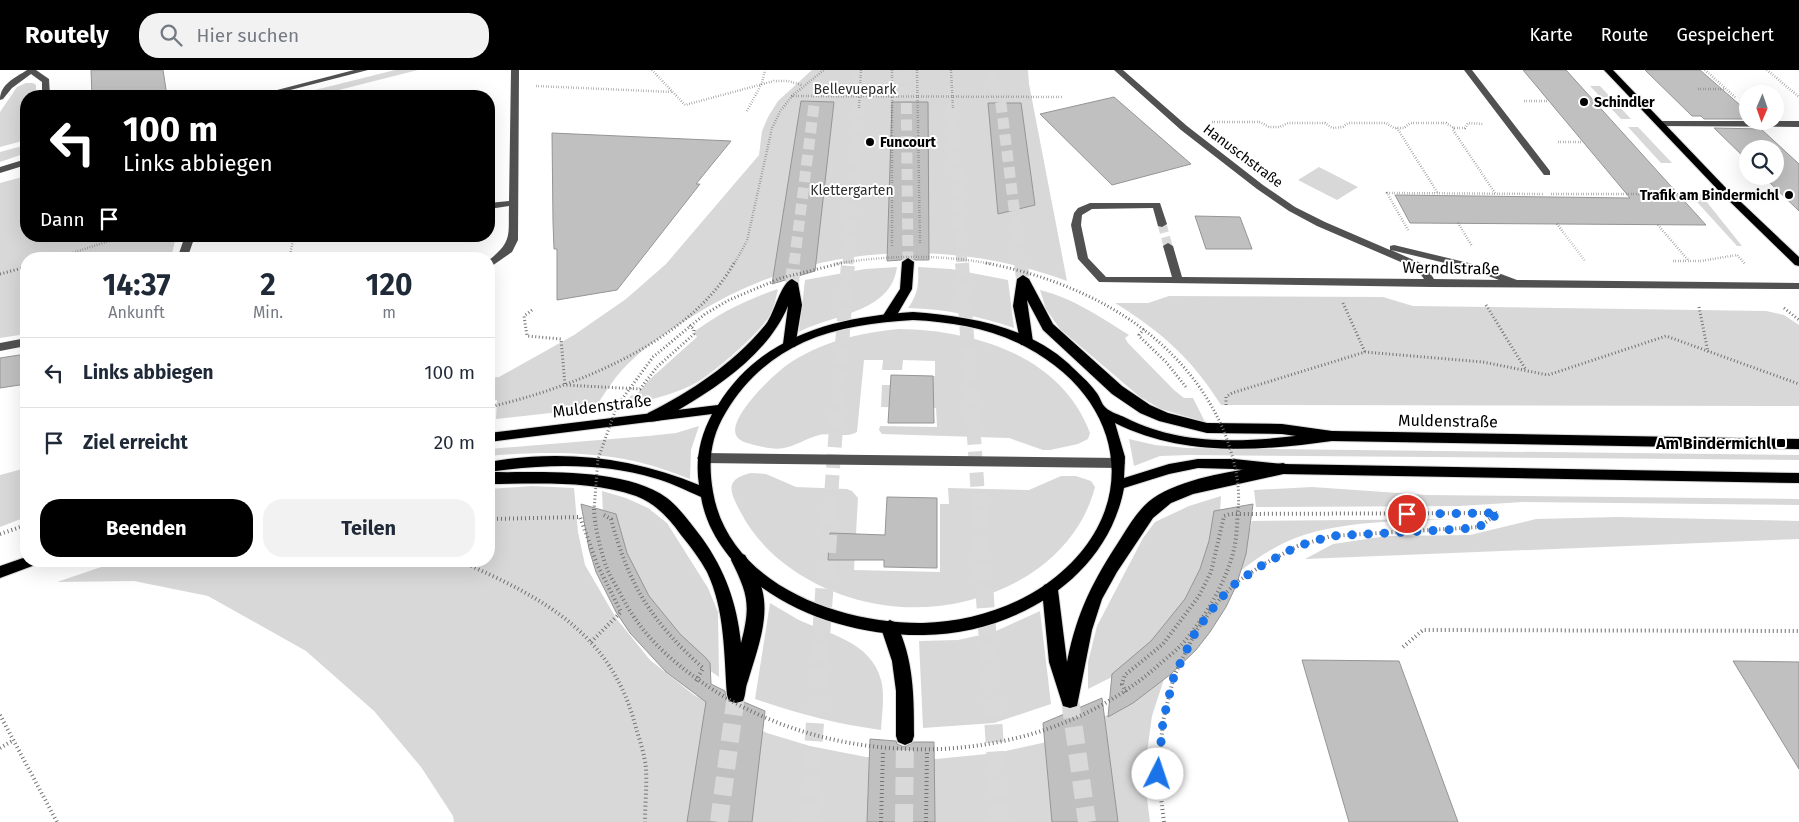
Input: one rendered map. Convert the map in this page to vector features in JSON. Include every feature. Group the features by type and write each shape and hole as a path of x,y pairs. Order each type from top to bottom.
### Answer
{"highway":[{"path":"889,316 906,289 908,262"},
{"path":"1026,342 1020,306 1024,279 1048,326 1117,390 1145,409 1164,417 1207,428 1282,429 1332,436"},
{"path":"654,416 686,401 735,362 772,324 792,283 795,305 790,344"},
{"path":"1050,590 1058,662 1070,700 1078,649 1090,605 1116,559 1153,507 1166,498 1185,490 1283,469"},
{"path":"495,478 546,478 600,482 640,491 656,498 668,507 682,523 715,572 724,595 732,639 736,695 753,628 756,603 752,585 739,560"},
{"path":"890,628 901,661 905,690 905,736"}],"main road":[{"path":"1608,70 1722,189 1799,263"},
{"name":"Muldenstraße","path":"889,316 929,316 960,320 983,326 1026,342 1057,362 1078,380 1103,412 1113,435 1119,462 1119,485 1114,508 1105,531 1091,552 1073,572 1050,590 1023,606 992,617 960,625 925,629 890,628 833,617 806,607 782,595 760,580 739,560 723,539 711,516 705,493 703,458 710,429 720,409 742,379 773,354 813,333 838,325 889,316"},
{"name":"Muldenstraße","path":"495,436 720,409"},
{"name":"Muldenstraße","path":"1103,412 1147,433 1188,441 1288,443 1332,436 1799,444"},
{"path":"495,466 508,463 551,462 626,468 672,479 705,493"},
{"path":"1119,485 1167,469 1188,465 1223,463 1283,469 1799,478"},
{"path":"0,572 20,565"}],"street":[{"path":"0,97 8,86 32,70 46,81 46,90"},
{"path":"282,90 364,70"},
{"path":"495,260 508,250 513,240 515,70"},
{"name":"Hanuschstraße","path":"1118,70 1184,128 1260,187 1292,209 1321,224 1365,241 1422,267 1432,284"},
{"path":"1468,70 1547,173"},
{"path":"1660,124 1799,124"},
{"path":"0,170 20,164"},
{"path":"495,205 513,203"},
{"name":"Werndlstraße","path":"1162,224 1157,205 1100,204 1081,210 1077,216 1076,225 1083,259 1103,280 1799,286"},
{"name":"Hanuschstraße","path":"1365,241 1473,267 1524,285"},
{"path":"1168,246 1178,281"},
{"path":"0,347 20,343"},
{"path":"703,458 1119,462"}],"path":[{"path":"652,70 685,105 762,83 781,80 802,85"},
{"path":"747,111 762,83 765,70"},
{"path":"495,406 515,402 597,372 642,348 676,326 708,299 740,259 747,241 772,128 779,113 791,96 802,85 824,70"},
{"path":"859,108 861,70"},
{"path":"892,70 892,247"},
{"path":"917,70 920,246"},
{"path":"951,70 954,96 953,108"},
{"path":"1705,70 1736,98"},
{"path":"1767,70 1799,97"},
{"path":"515,85 673,92"},
{"path":"1698,88 1726,89"},
{"path":"791,96 1062,97"},
{"path":"1524,101 1548,101"},
{"path":"1205,122 1260,122 1269,127 1280,127 1288,122 1325,123 1332,128 1343,128 1348,123 1386,123 1397,128 1404,128 1410,123 1446,124 1454,128 1465,128 1468,124 1509,124"},
{"path":"1397,128 1438,193"},
{"path":"1454,128 1453,130 1496,193"},
{"path":"1558,142 1583,142"},
{"path":"1410,234 1387,193 1639,194"},
{"path":"1458,223 1473,247"},
{"path":"1557,224 1585,261"},
{"path":"1658,225 1688,261"},
{"path":"75,252 106,242"},
{"path":"920,256 970,260 1008,267 1040,276 1077,290 1105,304 1144,329 1181,362 1204,392 1218,415 1237,467 1240,520 1237,542 1226,576 1205,617 1184,644 1164,663 1126,692 1093,711 1051,728 1019,737 970,746 927,749 883,748 842,742 778,724 746,711 696,681 651,642 632,618 616,592 601,553 595,529 593,498 599,453 608,427 621,400 649,361 689,325 709,311 740,294 790,275 825,266 866,259 920,256"},
{"path":"0,274 20,269"},
{"path":"1342,302 1365,352"},
{"path":"1484,303 1527,371"},
{"path":"1699,306 1708,352"},
{"path":"1782,307 1799,320"},
{"path":"532,310 524,316 527,336 561,339 565,385"},
{"path":"565,385 640,389 657,367 694,334 694,329 689,325"},
{"path":"1144,329 1139,335 1140,338 1166,362 1186,387"},
{"path":"1226,407 1226,397 1232,393 1365,352 1483,362 1548,375 1666,336 1799,384"},
{"path":"1126,692 1122,684 1125,675 1163,644 1199,596 1211,572 1224,516 1230,514 1499,513 1479,527 1331,536 1298,546 1264,564 1237,582 1220,599 1196,631 1174,676 1163,721 1158,774 1164,822"},
{"path":"604,515 610,519 622,560 639,597 669,636 702,668 696,681"},
{"path":"495,519 580,517 596,564 621,612 592,642"},
{"path":"0,534 20,527"},
{"path":"473,567 516,586 544,602 592,642 610,664 624,689 646,767 645,822"},
{"path":"1403,647 1423,630 1799,631"},
{"path":"0,714 57,822"},
{"path":"0,748 14,740"},
{"path":"881,822 883,748"},
{"path":"926,822 927,749"}],"green space":[{"path":"395,70 418,70 339,90 315,90"},
{"path":"812,70 1028,70 1029,84 1067,281 1020,267 973,257 925,253 877,254 830,261 784,273 739,291 696,314 663,335 632,360 614,380 595,408 496,419 495,377 499,377 574,335 626,299 666,264 759,155 762,131 778,101"},
{"path":"26,83 33,83 36,85 36,90 20,90 20,142 0,147 0,112 17,87"},
{"path":"1590,86 1600,86 1631,119 1621,119"},
{"path":"1628,127 1638,127 1672,163 1661,163"},
{"path":"20,147 20,155 0,162 0,152"},
{"path":"1319,167 1358,187 1337,200 1298,180"},
{"path":"20,178 20,242 175,242 173,252 20,252 20,335 0,338 0,183"},
{"path":"1687,191 1698,191 1742,246 1737,246"},
{"path":"897,267 892,282 884,294 872,303 799,332 805,280 865,269"},
{"path":"918,267 951,269 1008,280 1014,328 962,314 908,308 917,289"},
{"path":"778,289 773,309 765,323 721,365 690,386 660,397 628,405 630,396 637,394 649,380 697,337 694,332 734,307"},
{"path":"1040,290 1076,303 1129,335 1125,338 1128,343 1174,390 1184,398 1193,398 1205,422 1161,409 1140,397 1060,329 1046,309"},
{"path":"1169,296 1383,297 1413,306 1766,311 1784,315 1799,325 1799,406 1221,405 1199,373 1175,348 1148,325 1115,303 1148,303"},
{"path":"899,329 956,335 984,342 1011,352 1036,366 1058,384 1077,406 1090,433 1088,439 1078,444 1043,450 1009,438 882,434 879,430 880,426 937,427 936,408 881,407 882,385 910,385 911,376 935,376 935,361 903,360 902,370 882,370 883,360 864,360 857,432 847,435 821,435 780,449 754,445 737,437 735,429 744,409 762,387 787,365 813,350 840,340 869,333"},
{"path":"699,426 691,450 690,479 649,465 607,456 556,453 495,456 495,449 676,433"},
{"path":"1129,439 1155,445 1187,448 1799,455 1799,460 1189,455 1160,456 1134,466"},
{"path":"20,470 20,519 0,527 0,475"},
{"path":"751,473 766,474 796,487 847,489 852,491 858,498 854,570 940,572 940,504 949,504 948,488 1029,490 1061,476 1076,476 1091,481 1095,487 1083,518 1064,545 1040,567 1012,584 981,597 949,605 916,607 883,605 861,601 840,594 819,585 782,562 752,530 733,497 733,482 743,475"},
{"path":"532,486 574,488 578,532 585,565 616,618 650,660 694,695 767,733 810,746 866,757 936,759 997,753 1056,740 1122,708 1164,679 1152,716 1144,774 1150,822 454,822 453,816 421,767 374,711 306,651 208,596 134,581 57,582 101,567 495,567 495,489"},
{"path":"1312,487 1427,495 1799,499 1799,505 1523,502 1460,506 1256,507 1254,490"},
{"path":"602,491 626,498 648,508 667,523 708,588 718,612 719,677 692,658 649,616 603,514"},
{"path":"1221,496 1220,511 1201,589 1138,664 1088,689 1088,662 1097,626 1143,538 1155,522 1189,506"},
{"path":"1617,517 1799,521 1799,539 1305,559 1333,544 1387,536 1470,535 1536,519"},
{"path":"1463,519 1397,521 1350,525 1305,534 1273,549 1238,573 1252,521"},
{"path":"770,603 797,619 846,640 868,656 876,667 883,691 881,730 817,718 755,699"},
{"path":"1040,611 1051,704 994,723 923,728 919,641 958,640 994,632"}],"building":[{"path":"91,70 163,70 166,90 92,90"},
{"path":"1523,70 1566,70 1706,225 1410,223 1395,195 1630,198"},
{"path":"1645,70 1700,70 1739,104 1739,119 1704,119 1701,116 1692,116"},
{"path":"1114,97 1191,164 1112,185 1040,114"},
{"path":"801,101 834,102 815,271 772,284"},
{"path":"892,102 928,102 929,260 915,260 907,256 901,260 887,261"},
{"path":"988,103 1021,103 1035,205 998,214"},
{"path":"1714,128 1762,130 1773,140 1739,140 1739,152"},
{"path":"552,133 731,141 696,184 700,184 617,290 557,300 557,249 554,249 553,222"},
{"path":"1784,150 1799,164 1799,211 1772,185 1784,185"},
{"path":"1195,216 1240,217 1252,249 1206,249"},
{"path":"20,355 20,385 0,388 0,358"},
{"path":"891,375 933,376 934,423 888,423"},
{"path":"887,497 937,498 937,568 884,567 884,560 828,560 830,533 885,535"},
{"path":"581,504 616,514 627,553 649,596 680,634 710,663 711,684 725,691 727,702 735,705 744,702 765,711 752,822 687,822 706,702 666,672 630,633 616,612 596,572 589,549"},
{"path":"1253,504 1246,554 1236,586 1226,607 1210,632 1196,650 1171,674 1133,703 1108,717 1112,674 1151,641 1185,599 1200,569 1209,541 1214,511"},
{"path":"1302,660 1399,661 1458,822 1349,822"},
{"path":"1733,661 1799,662 1799,769"},
{"path":"1102,698 1118,822 1052,822 1043,723"},
{"path":"870,739 896,741 897,744 904,747 914,742 934,742 935,822 867,822"}],"tunnel":[{"path":"794,264 814,105 815,70"},
{"path":"848,264 859,111 858,70"},
{"path":"906,70 908,262"},
{"path":"947,70 951,97 962,264"},
{"path":"991,70 1001,104 1021,264"},
{"path":"1162,224 1168,246"},
{"path":"792,283 794,263"},
{"path":"830,510 848,263"},
{"path":"962,263 979,510"},
{"path":"1021,263 1023,279"},
{"path":"808,822 830,509"},
{"path":"979,509 1000,822"},
{"path":"719,822 736,695"},
{"path":"1070,700 1087,822"},
{"path":"904,822 905,736"}],"place":[{"name":"Schindler","path":"1584,102"},
{"name":"Funcourt","path":"870,142"},
{"name":"Trafik am Bindermichl","path":"1789,195"},
{"name":"Am Bindermichl","path":"1781,443"}],"route":[{"path":"1158,774 1163,721 1174,676 1196,631 1220,599 1237,582 1264,564 1298,546 1331,536 1479,527 1499,513 1407,514"}],"park label":[{"name":"Bellevuepark","path":"855,89"},
{"name":"Klettergarten","path":"852,190"}]}
